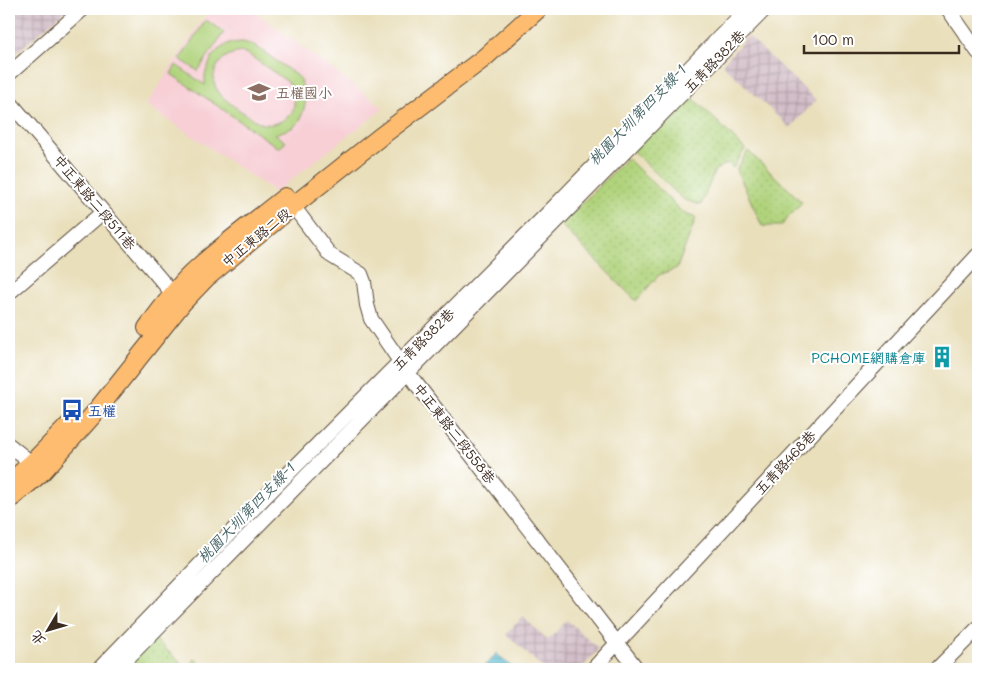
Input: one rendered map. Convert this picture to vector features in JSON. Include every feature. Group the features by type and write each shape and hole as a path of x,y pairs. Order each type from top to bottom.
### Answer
{"main road":[{"name":"中正東路二段","path":"9,500 37,467 94,416 178,298 206,278 289,202 522,9"},
{"name":"中正東路二段","path":"289,202 380,137 484,58 538,9"},
{"name":"中正東路二段","path":"9,483 37,467"}],"street":[{"path":"9,74 83,9"},
{"name":"五青路382巷","path":"117,669 554,207 748,9"},
{"name":"五青路382巷","path":"99,669 263,499 404,367 765,9"},
{"path":"948,9 978,52"},
{"name":"中正東路二段511巷","path":"9,100 102,212 178,298"},
{"name":"中正東路二段558巷","path":"289,202 330,255 361,274 371,319 404,367 637,669"},
{"path":"9,293 102,212"},
{"name":"五青路468巷","path":"593,669 978,255"},
{"path":"9,446 37,467"},
{"path":"937,669 978,628"}],"shaded area":[{"path":"9,9 67,9 9,59"},
{"name":"五權國小","path":"210,9 251,9 384,108 275,192 146,105"},
{"path":"748,36 816,100 790,128 722,64"},
{"path":"523,617 548,640 567,620 599,649 581,669 544,669 506,634"}],"green space":[{"path":"206,20 224,32 198,71 180,59"},
{"path":"243,42 254,45 300,78 306,98 305,105 300,121 292,128 275,134 286,142 279,148 171,74 176,65 205,85 205,74 212,57 229,43","holes":["243,52 288,82 293,88 293,110 282,121 273,124 260,123 233,106 216,88 214,76 222,60 235,53"]},
{"path":"689,94 745,149 733,168 728,163 715,170 701,205 684,200 632,150"},
{"path":"748,151 802,202 781,226 762,226 738,173 737,168"},
{"path":"627,158 683,213 696,218 677,268 659,275 636,301 561,225"},
{"path":"154,638 186,668 195,659 207,669 123,669"}],"water":[{"path":"497,654 514,669 482,669"}],"waterway":[{"name":"桃園大圳第四支線-1","path":"192,582 333,438"}],"place":[{"name":"五權國小","path":"259,92"},
{"name":"PCHOME網購倉庫","path":"942,357"},
{"name":"五權","path":"72,410"}]}
